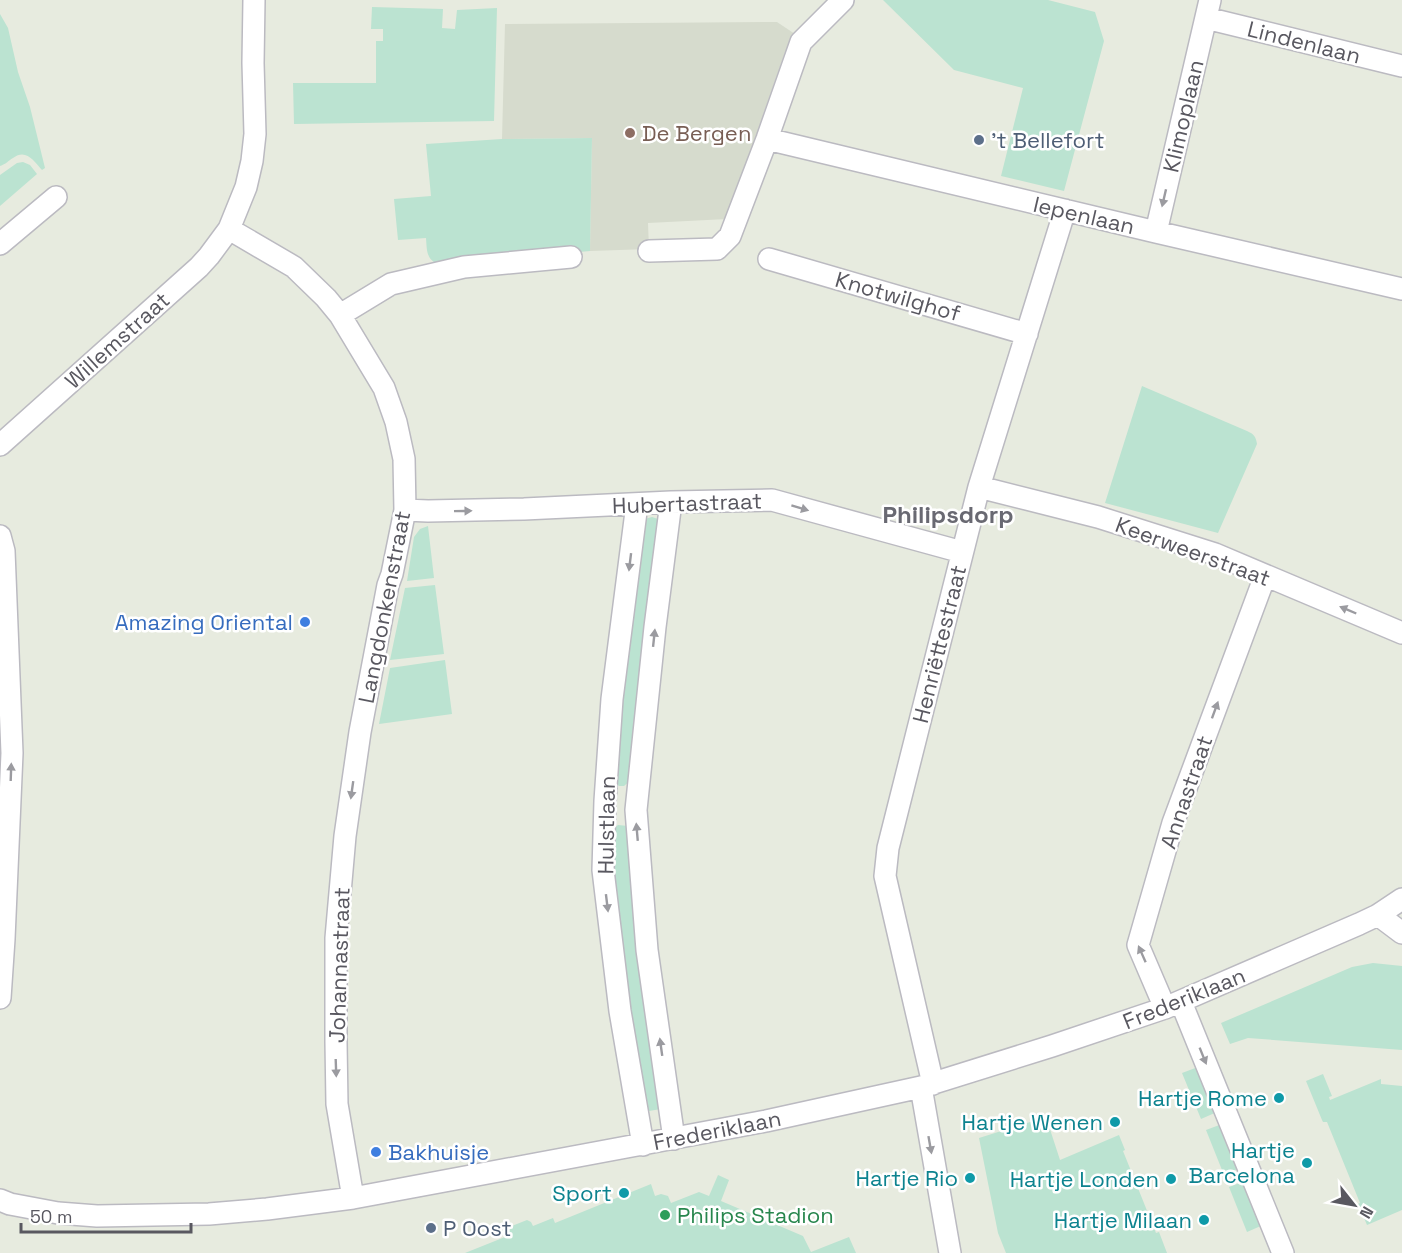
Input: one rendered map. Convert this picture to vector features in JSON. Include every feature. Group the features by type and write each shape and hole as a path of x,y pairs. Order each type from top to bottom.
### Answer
{"street":[{"name":"Willemstraat","path":"0,445 199,267 229,229 246,187 255,134 254,0"},
{"path":"649,251 717,249 730,236 801,42 843,0"},
{"name":"Lindenlaan","path":"1208,9 1402,66"},
{"name":"Klimoplaan","path":"1156,232 1208,9"},
{"name":"Iepenlaan","path":"767,139 1402,289"},
{"path":"0,244 56,197"},
{"name":"Henriëttestraat","path":"950,1253 927,1086 885,876 888,848 979,487 1065,210"},
{"name":"Langdonkenstraat","path":"229,229 294,267 326,298 340,315 384,388 396,422 404,459 405,510 360,732"},
{"path":"340,315 391,284 464,267 571,257"},
{"name":"Knotwilghof","path":"769,260 1027,334"},
{"name":"Keerweerstraat","path":"979,487 1098,517 1215,554 1402,633"},
{"name":"Hubertastraat","path":"405,510 428,512 772,500 962,552"},
{"name":"Hulstlaan","path":"671,502 636,810 647,950 674,1139"},
{"name":"Hulstlaan","path":"637,504 612,699 603,870 620,1011 643,1145"},
{"path":"0,536 4,551 12,753 0,998"},
{"name":"Annastraat","path":"1265,576 1173,823 1138,945 1173,1005 1283,1253"},
{"name":"Johannastraat","path":"353,1198 338,1104 336,938 345,837 360,732"},
{"name":"Frederiklaan","path":"0,1200 58,1213 121,1217 209,1214 267,1209 353,1198 643,1145 823,1109 927,1086 1173,1005 1359,924 1402,899"},
{"path":"1378,915 1402,933"}],"shaded area":[{"name":"De Bergen","path":"777,22 798,36 785,52 727,219 648,223 649,249 590,251 592,138 502,139 505,24"}],"green space":[{"path":"883,0 1048,0 1095,12 1104,41 1064,191 1001,176 1023,88 954,70"},
{"path":"372,7 443,9 442,28 455,29 457,10 497,8 494,121 294,124 293,83 376,83 376,41 383,41 383,29 371,29"},
{"path":"0,14 8,28 18,72 30,107 45,168 42,170 29,157 22,154 0,166"},
{"path":"592,138 590,251 439,265 429,257 426,238 398,240 394,199 431,196 426,144 502,139"},
{"path":"23,162 30,165 37,174 0,206 0,175 17,163"},
{"path":"1142,386 1247,431 1255,438 1257,444 1218,533 1105,503"},
{"path":"652,517 658,519 632,779 624,786 619,786 613,780 618,709 645,519"},
{"path":"428,526 434,578 407,581 414,537 420,529"},
{"path":"435,585 444,654 390,660 405,588"},
{"path":"445,660 452,714 379,724 390,668"},
{"path":"618,825 628,826 661,1109 643,1112 613,875 613,829"},
{"path":"1373,963 1402,966 1402,1050 1248,1038 1230,1044 1221,1023 1352,967"},
{"path":"1198,1067 1217,1112 1201,1119 1182,1073"},
{"path":"1323,1074 1332,1096 1329,1097 1330,1100 1381,1079 1381,1084 1402,1086 1402,1210 1367,1225 1327,1122 1323,1122 1306,1081"},
{"path":"1046,1117 1060,1160 1119,1135 1125,1150 1123,1151 1156,1233 1159,1232 1167,1253 1006,1253 998,1233 979,1138"},
{"path":"1222,1124 1240,1168 1224,1175 1206,1130"},
{"name":"Philips Stadion","path":"718,1175 729,1180 721,1201 803,1236 811,1252 849,1237 856,1253 465,1253 505,1237 502,1230 527,1220 533,1226 553,1218 555,1223 651,1184 655,1196 661,1194 668,1196 671,1203 699,1192 709,1196"},
{"path":"1245,1181 1263,1225 1247,1232 1229,1187"}],"place":[{"name":"De Bergen","path":"630,133"},
{"name":"'t Bellefort","path":"979,140"},
{"name":"Amazing Oriental","path":"305,622"},
{"name":"Hartje Rome","path":"1279,1098"},
{"name":"Hartje Wenen","path":"1115,1122"},
{"name":"Bakhuisje","path":"376,1152"},
{"name":"Hartje Barcelona","path":"1307,1163"},
{"name":"Hartje Rio","path":"970,1178"},
{"name":"Hartje Londen","path":"1171,1179"},
{"name":"Sport","path":"624,1193"},
{"name":"Philips Stadion","path":"665,1215"},
{"name":"Hartje Milaan","path":"1204,1220"},
{"name":"P Oost","path":"431,1228"}],"district":[{"name":"Philipsdorp","path":"948,515"}]}
